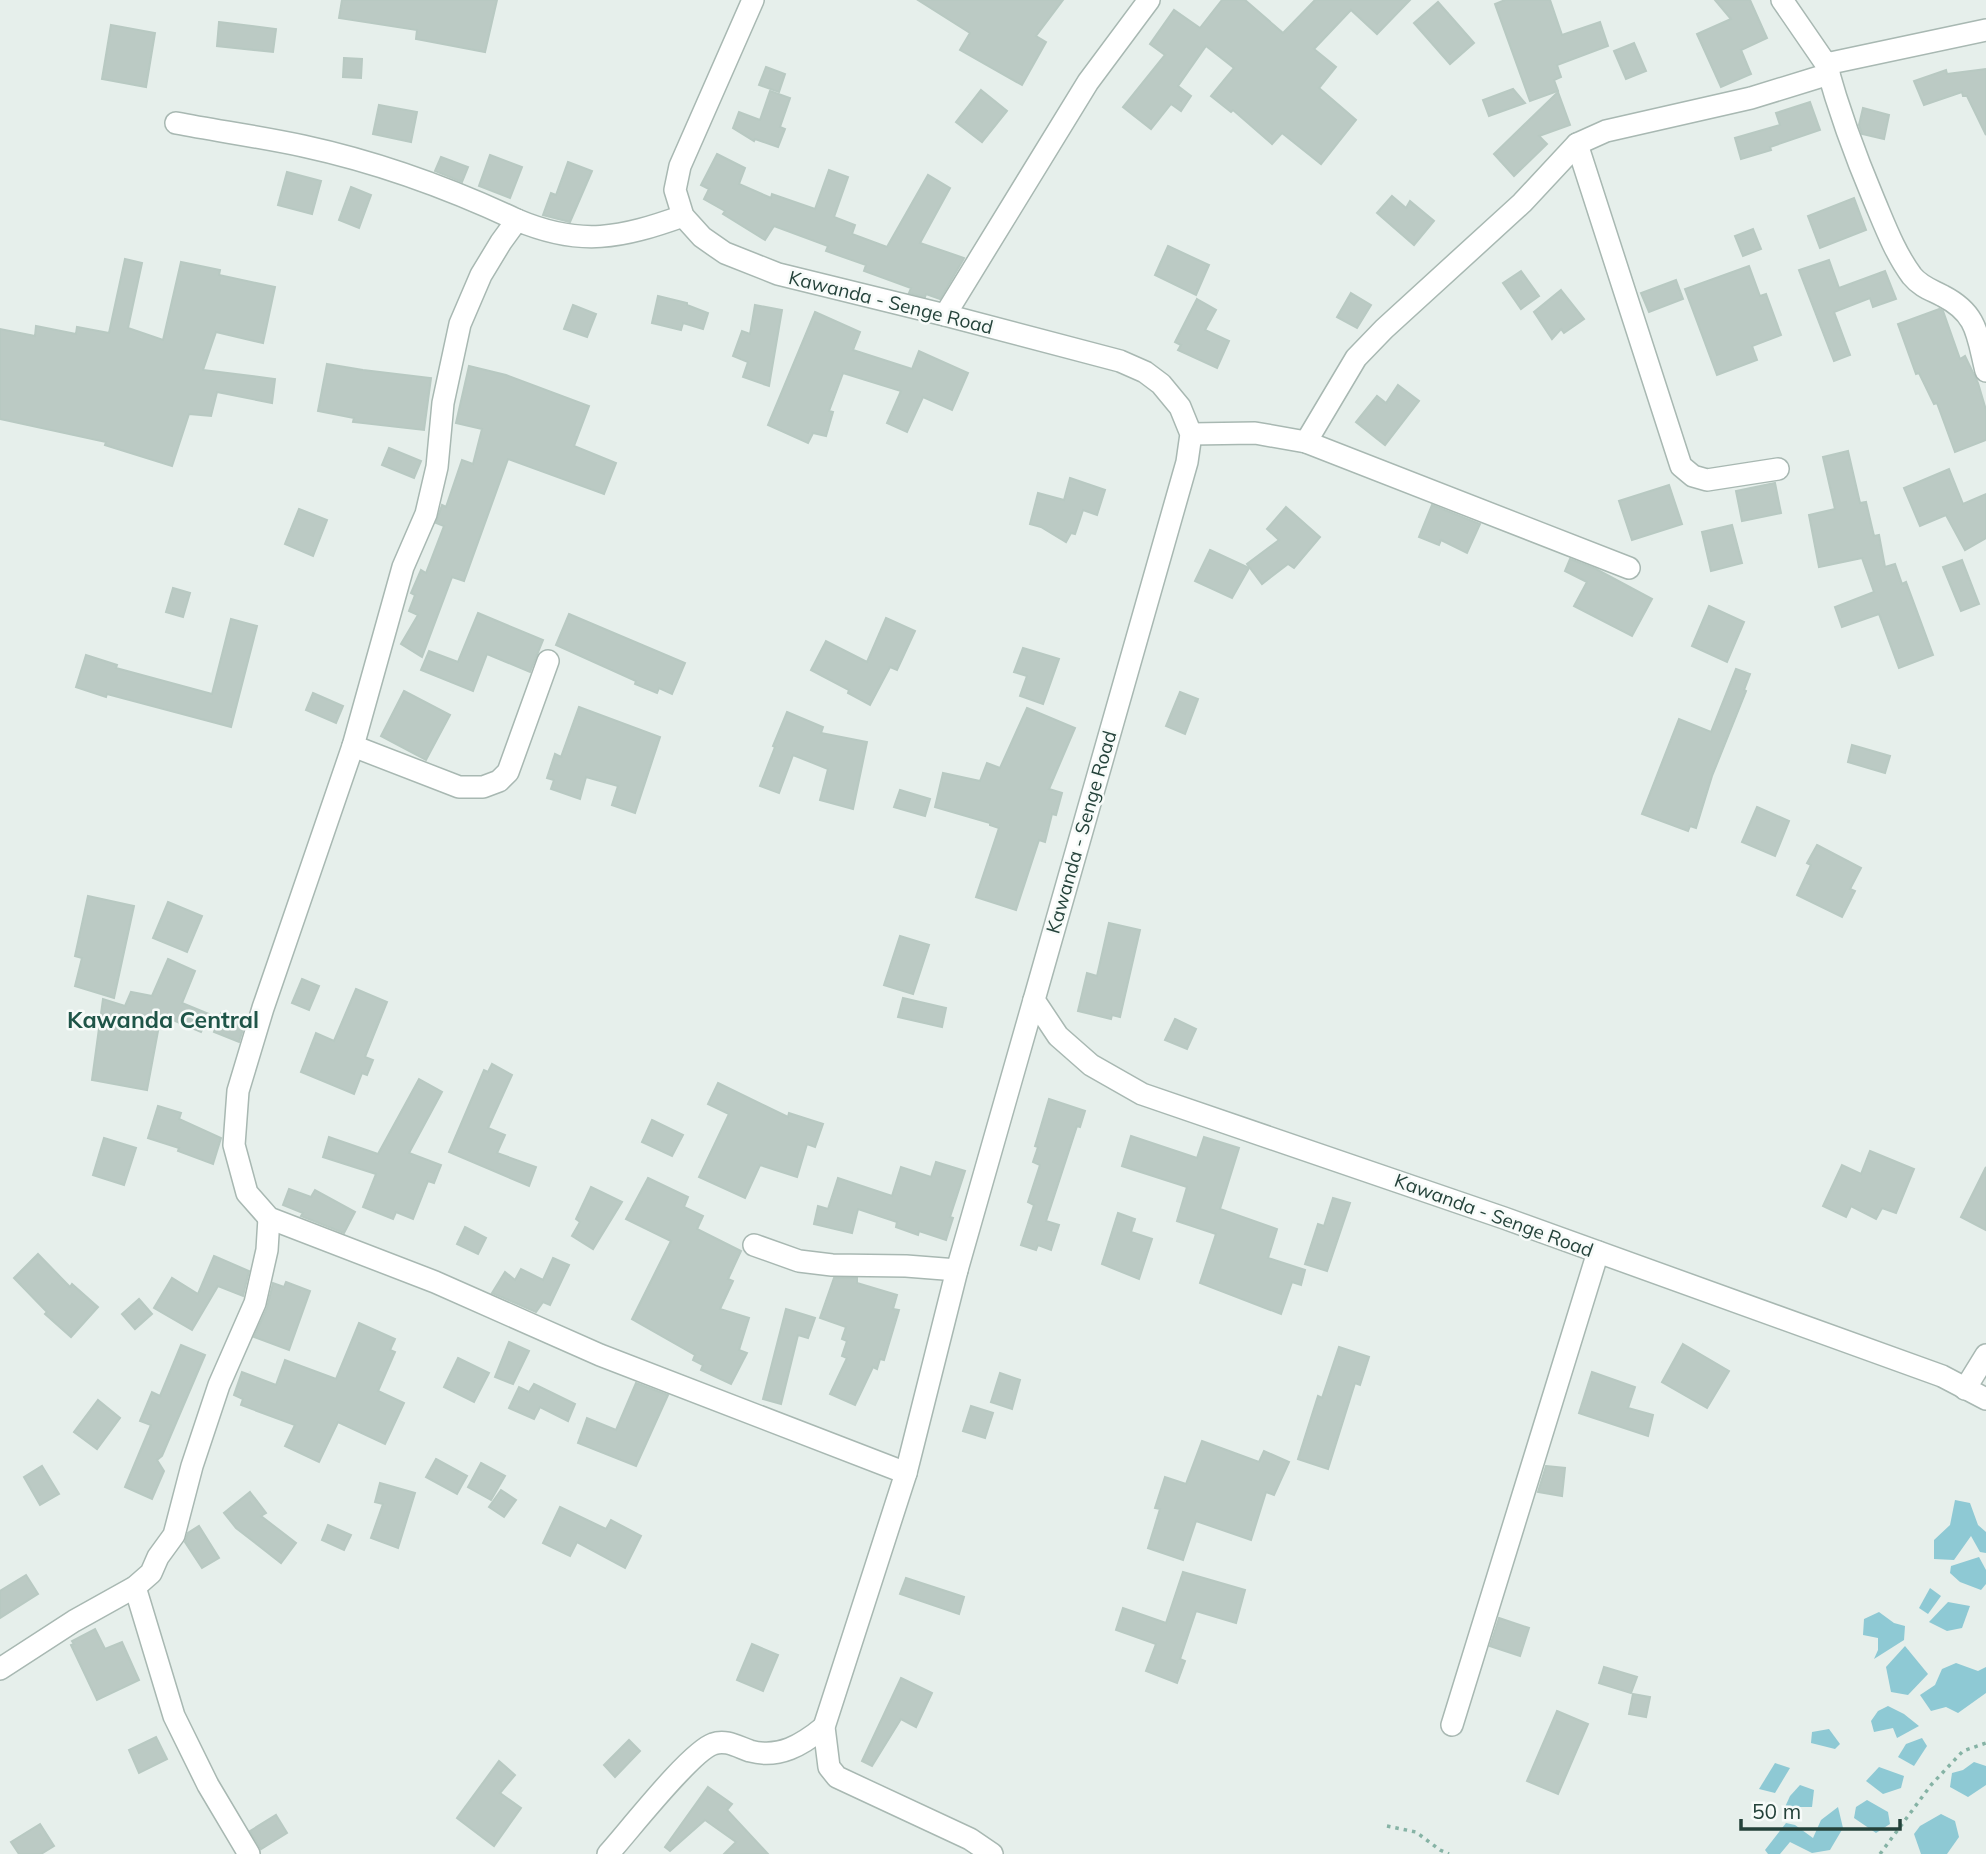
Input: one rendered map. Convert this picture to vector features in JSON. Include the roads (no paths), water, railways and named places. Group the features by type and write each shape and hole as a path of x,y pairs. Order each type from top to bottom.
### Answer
{"street":[{"path":"176,123 305,146 414,177 539,229 583,236 612,237 640,231 683,216 675,190 680,166 753,0"},
{"path":"945,315 1088,82 1149,0"},
{"path":"1782,0 1827,69 1856,156 1893,246 1923,286 1965,309 1975,329 1986,370"},
{"path":"1306,442 1356,358 1522,203 1577,144 1606,131 1751,98 1827,69 1986,30"},
{"path":"1577,144 1681,466 1693,476 1707,480 1778,470"},
{"name":"Kawanda - Senge Road","path":"683,216 702,237 725,253 778,274 1120,361 1145,372 1161,384 1180,407 1191,434 1187,462 1034,1000 1058,1036 1091,1065 1142,1094 1294,1144 1942,1376 1986,1399"},
{"path":"517,220 500,242 481,275 460,324 443,403 438,467 426,514 403,567 353,746 263,1008 238,1091 234,1145 247,1194 269,1218 435,1282 600,1355 906,1472"},
{"path":"1191,434 1255,433 1306,442 1629,568"},
{"path":"353,746 459,788 483,788 499,781 508,772 548,661"},
{"path":"992,1854 970,1839 837,1777 829,1767 824,1727 906,1472 957,1270 1034,1000"},
{"path":"0,1669 74,1621 135,1587 151,1573 158,1557 174,1535 192,1466 219,1385 255,1303 267,1250 269,1218"},
{"path":"754,1245 799,1261 832,1265 957,1270"},
{"path":"1452,1725 1598,1252"},
{"path":"1965,1388 1986,1355"},
{"path":"135,1587 174,1716 208,1785 250,1854"},
{"path":"608,1854 688,1762 707,1748 714,1744 730,1743 752,1752 779,1753 804,1744 824,1727"}],"water":[{"path":"1955,1500 1970,1503 1978,1525 1986,1532 1986,1553 1980,1552 1971,1536 1954,1560 1934,1559 1934,1540 1950,1525"},
{"path":"1979,1557 1986,1570 1986,1584 1981,1590 1960,1582 1950,1573 1951,1566"},
{"path":"1930,1588 1941,1596 1928,1614 1919,1608"},
{"path":"1948,1602 1970,1606 1962,1628 1947,1631 1929,1622"},
{"path":"1879,1612 1894,1623 1905,1626 1904,1640 1874,1659 1878,1650 1878,1638 1863,1635 1864,1619"},
{"path":"1905,1646 1928,1674 1908,1695 1891,1692 1886,1667"},
{"path":"1956,1663 1978,1671 1986,1667 1986,1693 1958,1713 1946,1707 1931,1711 1920,1695 1935,1685 1942,1669"},
{"path":"1888,1706 1919,1726 1897,1738 1893,1728 1874,1732 1871,1721 1878,1711"},
{"path":"1829,1729 1840,1744 1835,1749 1811,1743 1812,1732"},
{"path":"1922,1738 1927,1746 1914,1766 1898,1757 1906,1744"},
{"path":"1974,1762 1986,1766 1986,1785 1968,1797 1950,1787 1952,1773 1963,1770"},
{"path":"1775,1763 1790,1768 1775,1793 1759,1789"},
{"path":"1879,1767 1904,1776 1901,1788 1883,1794 1866,1781"},
{"path":"1800,1785 1814,1790 1812,1807 1785,1807 1790,1796"},
{"path":"1867,1800 1888,1812 1890,1824 1876,1833 1854,1818 1856,1807"},
{"path":"1838,1807 1843,1828 1830,1850 1812,1853 1790,1842 1780,1854 1768,1854 1765,1850 1786,1823 1795,1825 1813,1838 1821,1820"},
{"path":"1941,1814 1955,1821 1959,1837 1947,1854 1921,1854 1914,1834 1920,1826"}],"district":[{"name":"Kawanda Central","path":"163,1019"}]}
